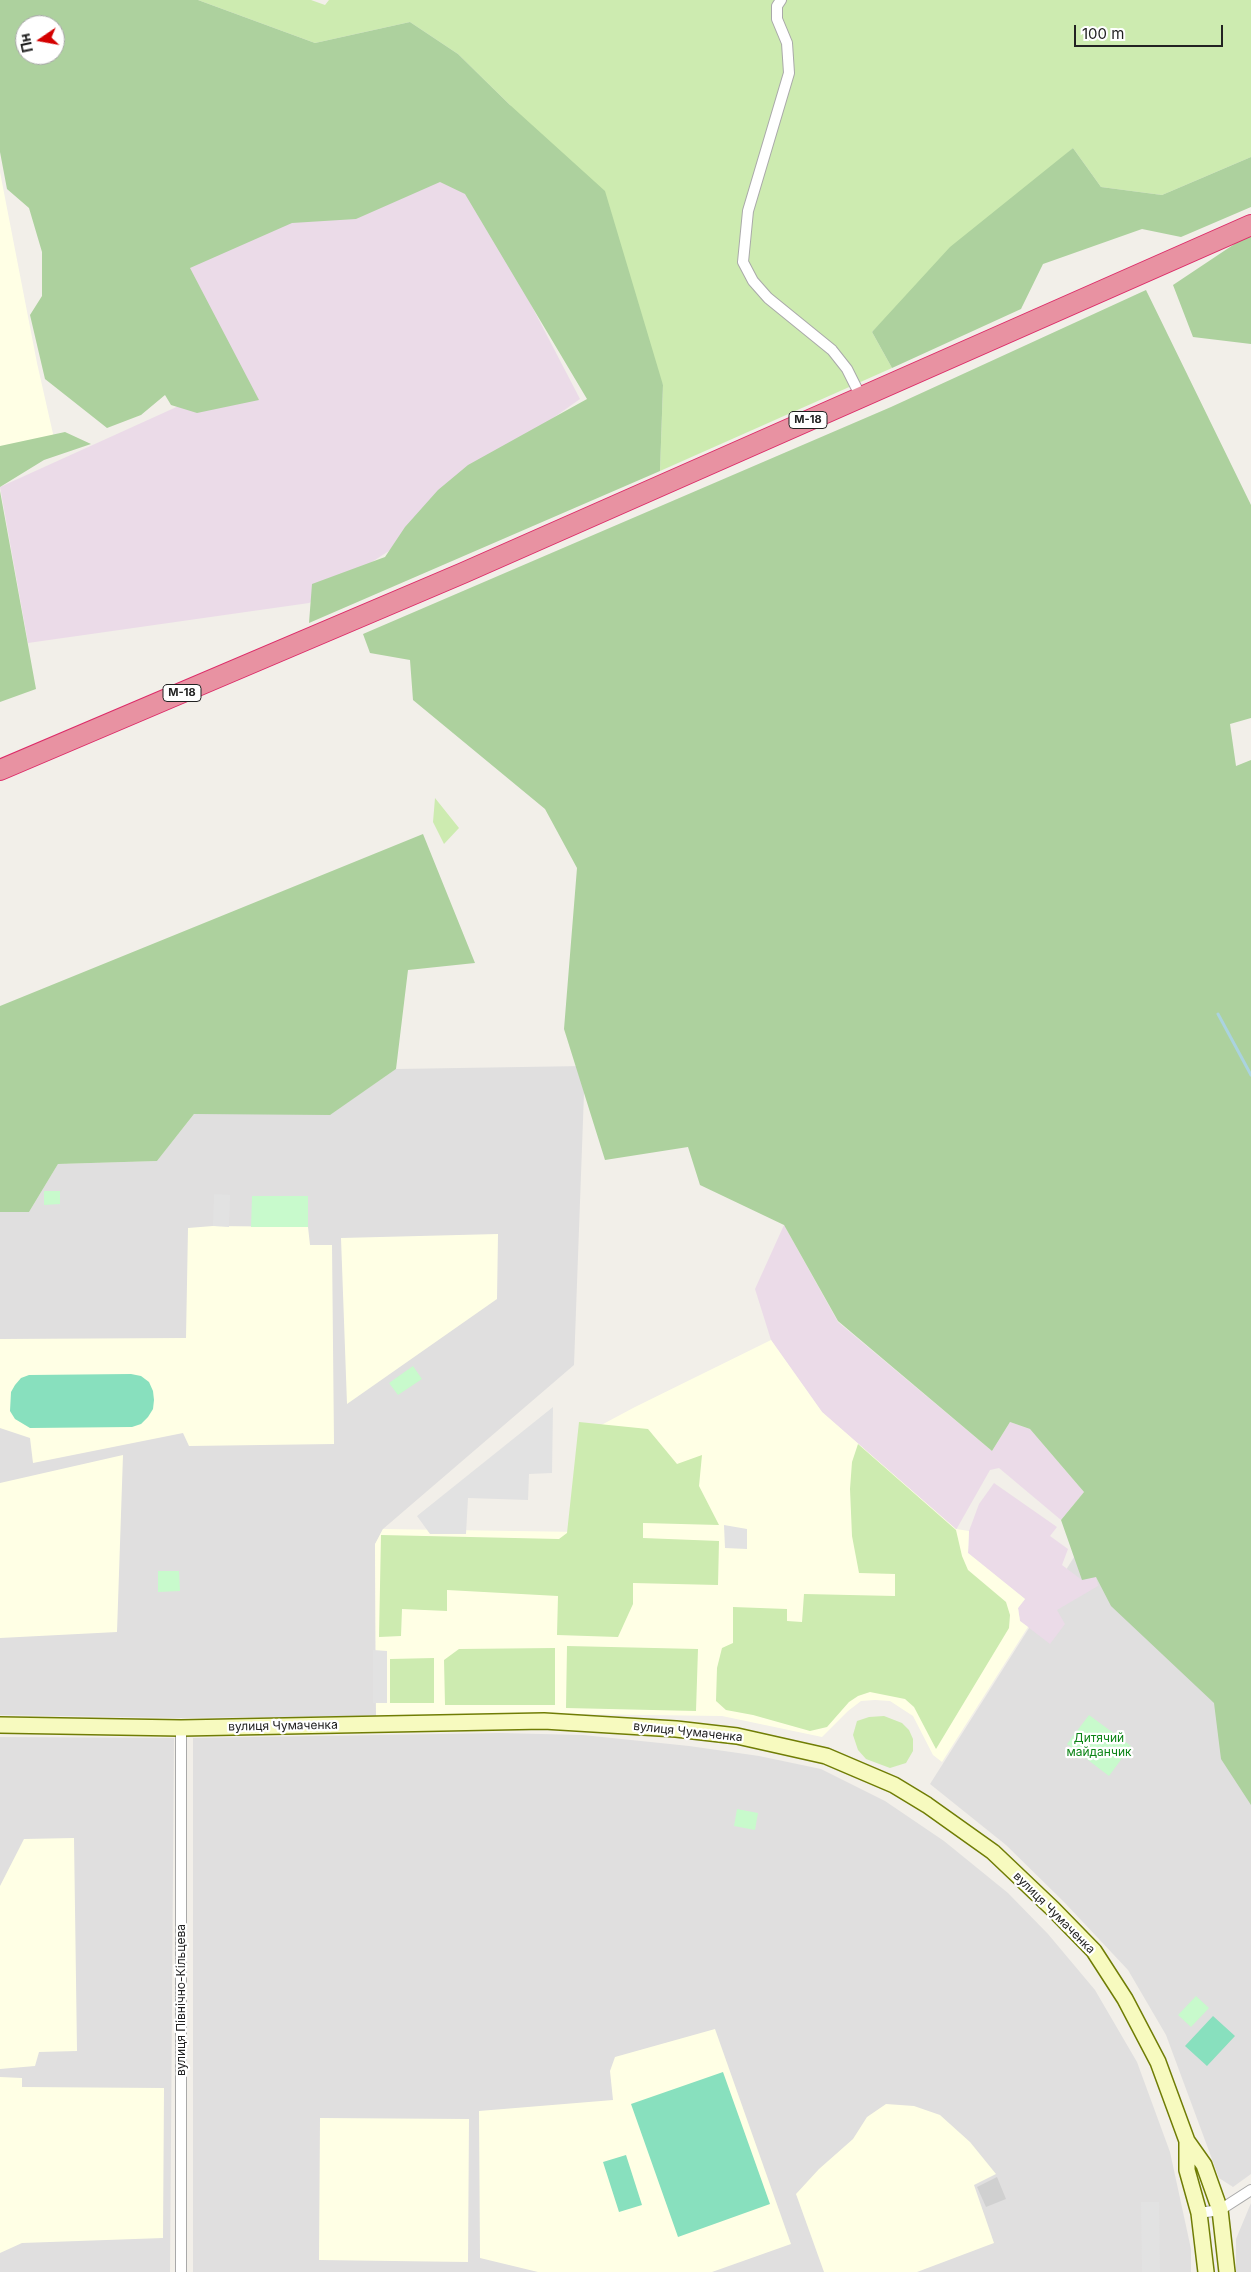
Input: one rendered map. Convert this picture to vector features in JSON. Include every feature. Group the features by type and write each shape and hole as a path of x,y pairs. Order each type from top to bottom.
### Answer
{"highway":[{"name":"М-18","path":"0,770 463,572 1251,225"}],"street":[{"path":"780,0 777,6 777,19 787,43 789,73 748,211 743,262 753,281 768,298 832,350 848,369 861,397"},
{"name":"вулиця Чумаченка","path":"0,1726 181,1728 553,1721 676,1729 737,1736 826,1756 905,1791 986,1847 1053,1909 1094,1952 1125,1999 1158,2062 1187,2141 1204,2165 1220,2210 1227,2272"},
{"name":"вулиця Північно-Кільцева","path":"181,1728 181,2272"},
{"name":"вулиця Чумаченка","path":"1187,2141 1187,2170 1199,2213 1206,2272"},
{"path":"1199,2213 1220,2210 1251,2190"}],"shaded area":[{"path":"445,139 580,399 456,487 441,517 309,603 28,643 0,487 225,385 177,258"},
{"path":"0,172 37,363 56,447 0,459"},
{"path":"585,1066 574,1365 383,1529 375,1545 376,1716 179,1718 0,1715 0,1212 29,1212 58,1164 157,1161 194,1114 330,1114 396,1069"},
{"path":"214,1194 230,1195 229,1227 213,1226"},
{"path":"784,1225 838,1322 992,1451 1010,1422 1030,1429 1084,1492 1061,1520 999,1468 990,1470 956,1530 822,1412 771,1340 755,1289"},
{"path":"213,1226 308,1227 310,1245 332,1245 334,1444 189,1446 183,1433 33,1463 30,1438 0,1428 0,1339 186,1338 188,1228"},
{"path":"498,1234 497,1299 347,1404 341,1238"},
{"path":"771,1340 822,1412 956,1529 969,1531 968,1553 1025,1599 1018,1608 1020,1621 1028,1627 942,1762 933,1755 913,1716 890,1701 861,1701 822,1737 722,1716 569,1714 376,1716 375,1544 383,1529 583,1532 590,1431"},
{"path":"553,1407 552,1473 529,1474 528,1500 468,1498 466,1534 430,1534 417,1516"},
{"path":"123,1455 117,1632 0,1638 0,1483"},
{"path":"994,1483 1057,1527 1050,1536 1068,1549 1062,1565 1082,1580 1096,1577 1098,1586 1057,1610 1065,1624 1050,1644 1020,1621 1018,1608 1025,1599 968,1553 969,1531 979,1504"},
{"path":"724,1525 747,1529 747,1549 725,1548"},
{"path":"1090,1532 1251,1719 1251,2174 1233,2187 1219,2178 1166,2035 1128,1970 1064,1902 1006,1845 930,1784"},
{"path":"373,1650 387,1651 387,1703 373,1703"},
{"path":"500,1733 583,1735 689,1746 759,1756 821,1769 885,1801 944,1841 1008,1893 1048,1934 1095,1990 1137,2062 1170,2152 1191,2249 1191,2272 193,2272 193,1738"},
{"path":"0,1737 174,1738 170,2272 0,2272"},
{"path":"74,1838 77,2051 39,2052 35,2066 0,2069 0,1886 24,1839"},
{"path":"715,2029 791,2244 712,2272 538,2272 480,2258 479,2111 613,2100 610,2071 615,2057"},
{"path":"0,2077 22,2078 22,2087 164,2088 163,2238 22,2243 0,2253"},
{"path":"886,2104 914,2106 940,2115 970,2142 996,2174 974,2185 994,2243 917,2272 824,2272 796,2194 819,2169 853,2139 867,2117"},
{"path":"320,2118 469,2119 468,2262 319,2260"},
{"path":"997,2177 1006,2199 986,2207 977,2187"},
{"path":"1141,2202 1159,2202 1160,2272 1142,2272"},
{"path":"1251,2203 1251,2272 1236,2272 1236,2239"}],"green space":[{"path":"0,0 198,0 315,43 410,22 458,54 510,105 605,191 663,385 660,471 309,623 312,584 385,557 405,527 438,490 468,465 587,399 465,194 440,182 356,219 292,223 190,268 259,400 197,413 171,405 165,395 141,415 107,428 45,379 30,315 42,296 42,252 29,208 7,189 0,152"},
{"path":"198,0 311,0 325,5 329,0 1251,0 1251,157 1162,195 1101,187 1073,148 872,332 892,368 660,471 663,385 510,105 458,54 410,22 315,43"},
{"path":"1073,148 1101,187 1162,195 1251,157 1251,207 1181,237 1142,229 1043,264 1021,309 892,368 872,332 950,247"},
{"path":"1251,233 1251,344 1193,337 1173,285"},
{"path":"1146,290 1251,505 1251,718 1230,724 1236,766 1251,760 1251,1805 1221,1759 1214,1703 1111,1606 1096,1577 1082,1580 1061,1520 1084,1492 1030,1429 1010,1422 992,1451 838,1321 784,1225 700,1185 688,1147 605,1160 564,1029 577,868 545,809 413,700 410,660 370,653 363,634 891,407"},
{"path":"65,432 91,444 44,460 0,487 0,446"},
{"path":"0,491 36,689 0,702"},
{"path":"435,798 459,828 444,844 433,822"},
{"path":"423,834 475,963 408,970 396,1069 330,1115 194,1114 157,1161 58,1164 29,1212 0,1212 0,1006"},
{"path":"44,1191 60,1191 60,1204 44,1205"},
{"path":"252,1196 308,1196 308,1227 251,1227"},
{"path":"413,1366 422,1379 398,1395 389,1383"},
{"path":"131,1374 141,1376 149,1382 154,1400 153,1409 148,1417 141,1424 132,1427 30,1428 15,1419 10,1411 11,1392 21,1378 29,1375"},
{"path":"579,1422 648,1429 677,1464 702,1455 699,1486 719,1525 643,1523 643,1538 719,1541 718,1585 633,1583 633,1604 618,1637 557,1635 558,1596 447,1590 447,1611 402,1609 401,1636 379,1637 381,1535 559,1539 567,1533"},
{"path":"858,1444 956,1530 962,1556 968,1570 1006,1602 1010,1615 1009,1628 936,1749 914,1707 905,1699 870,1692 858,1696 849,1702 827,1727 810,1731 753,1715 726,1710 716,1701 717,1668 722,1648 733,1643 733,1607 787,1609 787,1621 802,1622 804,1594 895,1596 895,1574 859,1573 852,1536 850,1489 852,1462"},
{"path":"158,1571 179,1571 180,1591 158,1592"},
{"path":"567,1646 698,1649 696,1711 566,1708"},
{"path":"555,1648 555,1705 445,1705 444,1660 459,1649"},
{"path":"434,1658 434,1703 390,1703 390,1659"},
{"name":"Дитячий майданчик","path":"1089,1715 1131,1746 1109,1776 1067,1744"},
{"path":"884,1716 902,1723 909,1730 913,1739 913,1751 906,1763 890,1768 866,1759 858,1750 853,1735 857,1721 869,1717"},
{"path":"737,1809 758,1813 755,1830 734,1826"},
{"path":"1196,1996 1209,2008 1191,2027 1178,2015"},
{"path":"1213,2016 1235,2036 1207,2066 1185,2046"},
{"path":"723,2072 770,2204 678,2237 631,2104"},
{"path":"626,2155 642,2205 619,2212 603,2162"}],"waterway":[{"path":"1218,1014 1251,1075"}]}
